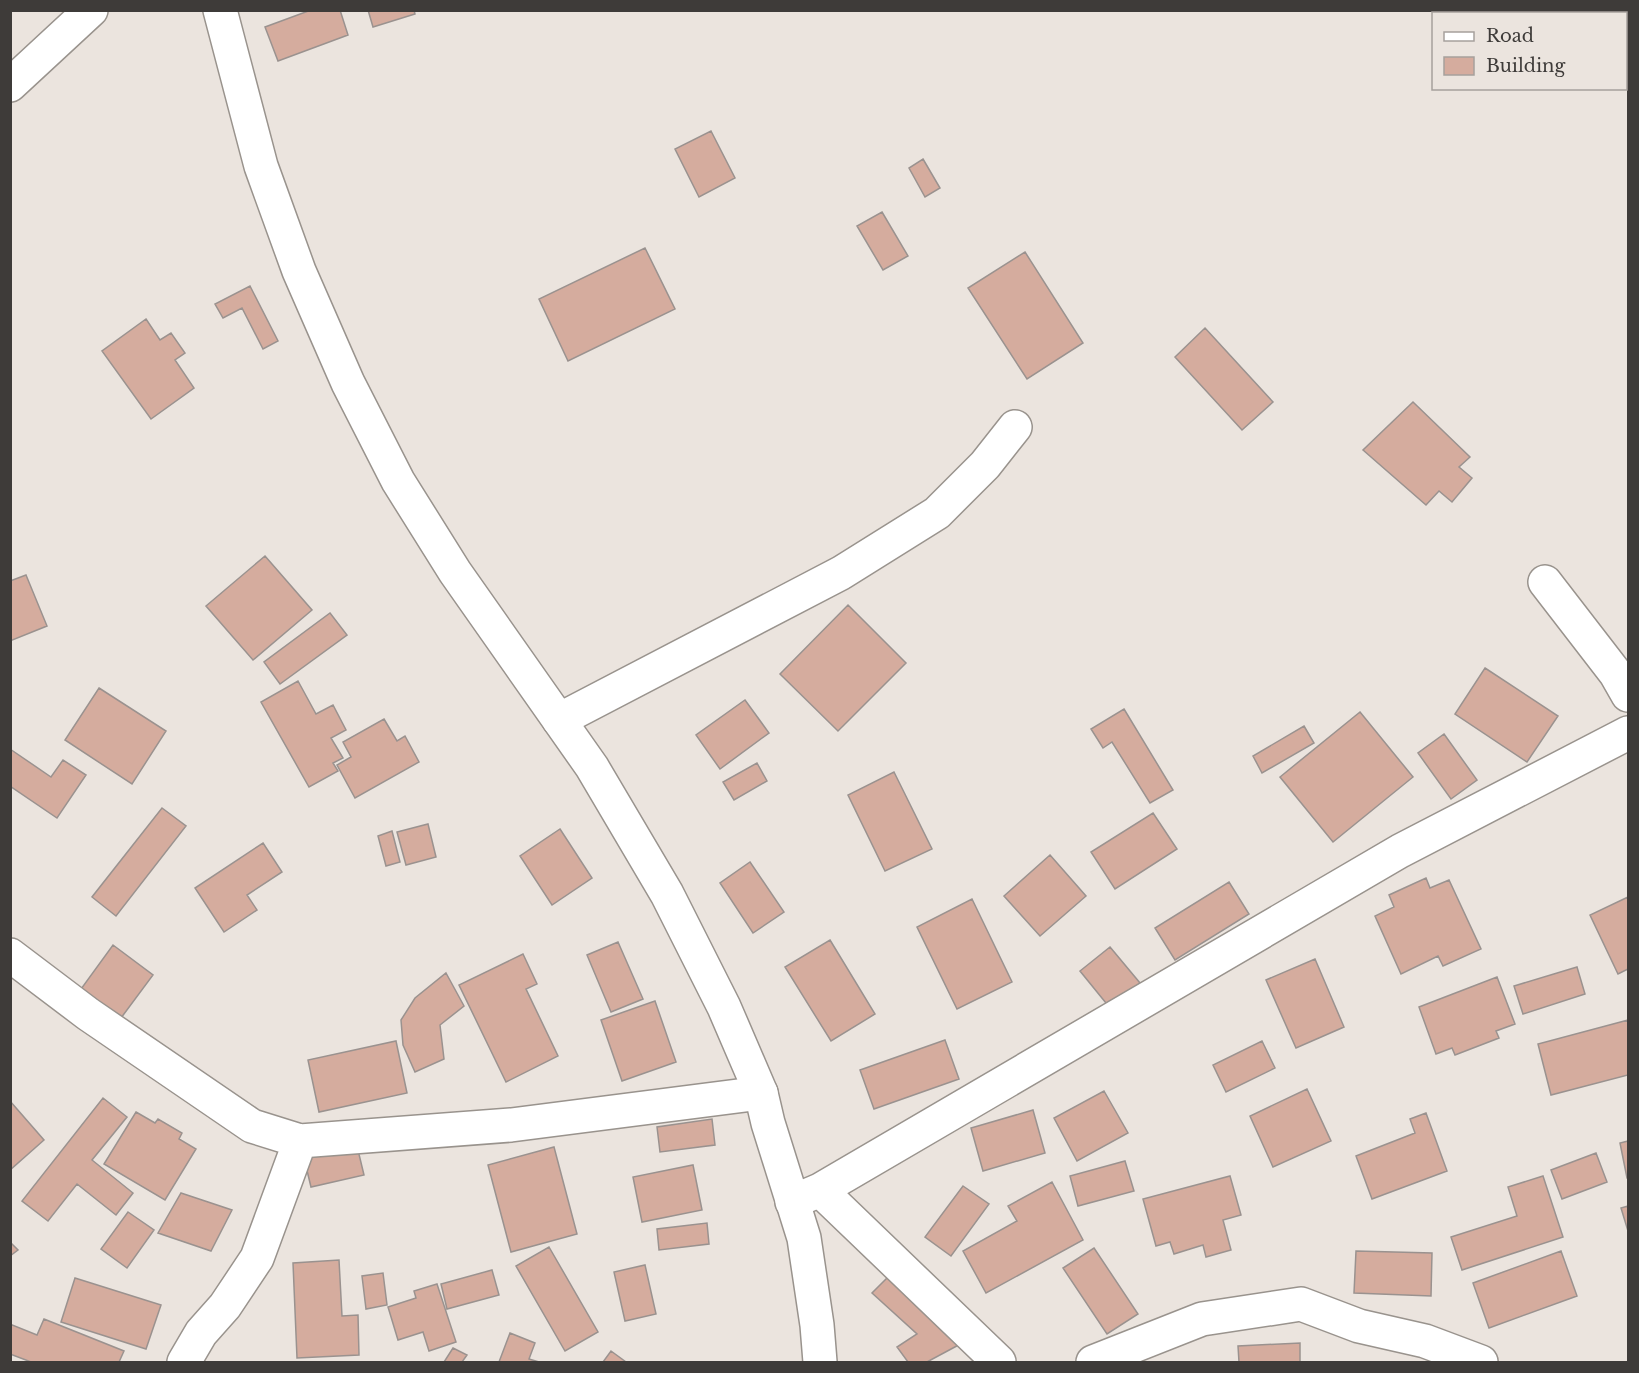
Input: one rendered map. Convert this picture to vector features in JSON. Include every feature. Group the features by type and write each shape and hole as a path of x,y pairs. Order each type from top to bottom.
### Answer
{"street":[{"path":"10,85 91,10"},
{"path":"220,10 261,165 299,271 348,383 398,481 455,572 592,767 667,894 724,1007 761,1093 768,1123 806,1196 999,1362"},
{"path":"559,720 841,573 937,513 985,465 1015,427"},
{"path":"1545,582 1617,674 1629,696"},
{"path":"806,1196 1400,851 1629,733"},
{"path":"10,955 88,1014 252,1126 300,1141 510,1125 761,1093"},
{"path":"184,1362 201,1333 225,1306 257,1258 300,1141"},
{"path":"806,1196 804,1238 820,1362"},
{"path":"1093,1362 1202,1319 1301,1304 1359,1326 1425,1341 1481,1362"}],"building":[{"path":"311,10 340,10 348,35 278,61 265,27"},
{"path":"368,10 414,10 415,14 373,27"},
{"path":"711,131 735,178 699,197 675,149"},
{"path":"923,159 940,188 925,197 909,168"},
{"path":"882,212 908,256 883,270 857,226"},
{"path":"645,248 675,309 568,361 539,299"},
{"path":"1025,252 1083,343 1027,379 968,288"},
{"path":"250,286 278,341 263,349 242,308 223,318 215,304"},
{"path":"146,319 160,340 171,333 185,353 175,360 194,388 151,419 102,351"},
{"path":"1205,328 1273,402 1242,430 1175,357"},
{"path":"1413,402 1470,457 1459,467 1472,478 1452,502 1439,491 1426,505 1363,450"},
{"path":"265,556 312,610 253,660 206,606"},
{"path":"26,575 47,626 10,641 10,581"},
{"path":"848,605 906,663 838,731 780,674"},
{"path":"330,613 347,635 280,684 264,662"},
{"path":"1485,668 1558,716 1527,762 1455,714"},
{"path":"298,681 316,714 333,705 346,730 331,738 343,758 333,763 338,771 309,787 261,702"},
{"path":"99,688 166,731 132,784 65,740"},
{"path":"745,700 769,733 720,769 696,735"},
{"path":"1124,709 1173,790 1150,803 1112,742 1103,748 1091,729"},
{"path":"1360,712 1413,777 1333,842 1280,777"},
{"path":"384,719 397,741 405,736 419,762 355,798 337,765 351,757 343,742"},
{"path":"1304,726 1314,743 1262,773 1253,756"},
{"path":"1444,734 1477,780 1451,799 1418,753"},
{"path":"10,749 51,777 63,760 86,775 57,818 10,786"},
{"path":"757,763 767,781 734,800 723,782"},
{"path":"894,772 932,849 885,871 848,795"},
{"path":"162,808 186,826 116,916 92,897"},
{"path":"1153,813 1177,849 1115,889 1091,852"},
{"path":"428,824 436,857 406,865 397,832"},
{"path":"560,829 592,878 552,905 520,856"},
{"path":"392,831 400,862 386,866 378,836"},
{"path":"263,843 282,872 247,895 257,910 224,932 195,888"},
{"path":"1050,855 1086,896 1040,936 1004,896"},
{"path":"750,862 784,912 753,933 720,883"},
{"path":"1426,878 1430,888 1449,880 1481,949 1443,966 1438,956 1401,974 1375,916 1394,907 1389,895"},
{"path":"1229,882 1249,914 1175,960 1155,928"},
{"path":"1628,897 1628,969 1618,974 1590,915"},
{"path":"972,899 1012,982 957,1009 917,927"},
{"path":"830,940 875,1014 831,1041 785,967"},
{"path":"618,942 643,999 611,1012 587,955"},
{"path":"113,945 153,975 121,1018 81,989"},
{"path":"1110,947 1140,983 1110,1008 1080,971"},
{"path":"523,954 537,984 526,989 558,1056 506,1082 459,985"},
{"path":"1315,959 1344,1027 1296,1048 1266,980"},
{"path":"1577,967 1585,994 1523,1014 1514,986"},
{"path":"446,973 464,1006 440,1025 444,1059 415,1072 403,1045 401,1020 415,998"},
{"path":"1497,977 1515,1024 1496,1031 1499,1038 1455,1055 1452,1048 1436,1054 1419,1007"},
{"path":"655,1001 676,1062 622,1081 601,1020"},
{"path":"1628,1020 1628,1075 1551,1095 1538,1044"},
{"path":"945,1040 959,1079 874,1109 860,1070"},
{"path":"396,1041 407,1093 319,1112 308,1060"},
{"path":"1262,1041 1275,1068 1226,1092 1213,1065"},
{"path":"1307,1089 1331,1141 1273,1167 1250,1116"},
{"path":"1104,1091 1128,1133 1077,1161 1054,1118"},
{"path":"103,1098 127,1117 92,1160 133,1193 116,1215 77,1184 48,1221 22,1201"},
{"path":"10,1101 44,1140 10,1170"},
{"path":"1033,1110 1045,1153 983,1171 971,1128"},
{"path":"136,1112 155,1123 158,1119 182,1133 179,1139 196,1149 165,1200 104,1164"},
{"path":"1426,1113 1447,1171 1372,1199 1356,1156 1415,1133 1410,1119"},
{"path":"712,1119 715,1145 660,1152 657,1127"},
{"path":"1628,1141 1628,1178 1627,1178 1620,1143"},
{"path":"357,1146 364,1175 311,1187 304,1158"},
{"path":"554,1147 577,1234 511,1252 488,1165"},
{"path":"1596,1153 1607,1182 1562,1199 1551,1170"},
{"path":"1125,1161 1134,1191 1078,1206 1070,1176"},
{"path":"693,1165 702,1210 642,1222 633,1177"},
{"path":"1230,1176 1241,1215 1223,1220 1231,1250 1206,1257 1203,1245 1174,1254 1170,1242 1156,1246 1143,1199"},
{"path":"1543,1176 1563,1237 1462,1270 1451,1237 1517,1216 1508,1187"},
{"path":"1052,1182 1083,1240 986,1293 963,1251 1017,1221 1008,1206"},
{"path":"963,1186 989,1204 951,1256 925,1237"},
{"path":"181,1193 232,1210 211,1251 158,1233"},
{"path":"1628,1206 1628,1231 1621,1208"},
{"path":"128,1212 154,1230 127,1268 101,1249"},
{"path":"707,1223 709,1244 659,1250 657,1229"},
{"path":"10,1242 18,1250 10,1256"},
{"path":"549,1247 598,1332 565,1351 516,1266"},
{"path":"1094,1248 1138,1314 1107,1334 1063,1268"},
{"path":"1356,1251 1432,1253 1431,1296 1354,1293"},
{"path":"1561,1251 1577,1296 1489,1328 1473,1283"},
{"path":"339,1260 342,1316 358,1315 359,1355 297,1358 293,1263"},
{"path":"645,1265 656,1314 625,1321 614,1272"},
{"path":"492,1270 499,1295 447,1309 441,1284"},
{"path":"383,1273 387,1305 366,1309 362,1276"},
{"path":"890,1275 966,1341 927,1362 908,1362 897,1347 917,1334 872,1293"},
{"path":"75,1278 161,1305 146,1349 61,1322"},
{"path":"437,1284 456,1342 429,1351 423,1332 398,1340 388,1307 416,1298 414,1291"},
{"path":"44,1319 124,1351 119,1362 31,1362 10,1354 10,1324 37,1335"},
{"path":"510,1333 535,1343 529,1359 539,1362 499,1362"},
{"path":"1300,1343 1300,1362 1239,1362 1238,1346"},
{"path":"453,1348 467,1355 462,1362 444,1362"},
{"path":"611,1351 626,1362 603,1362"}]}
